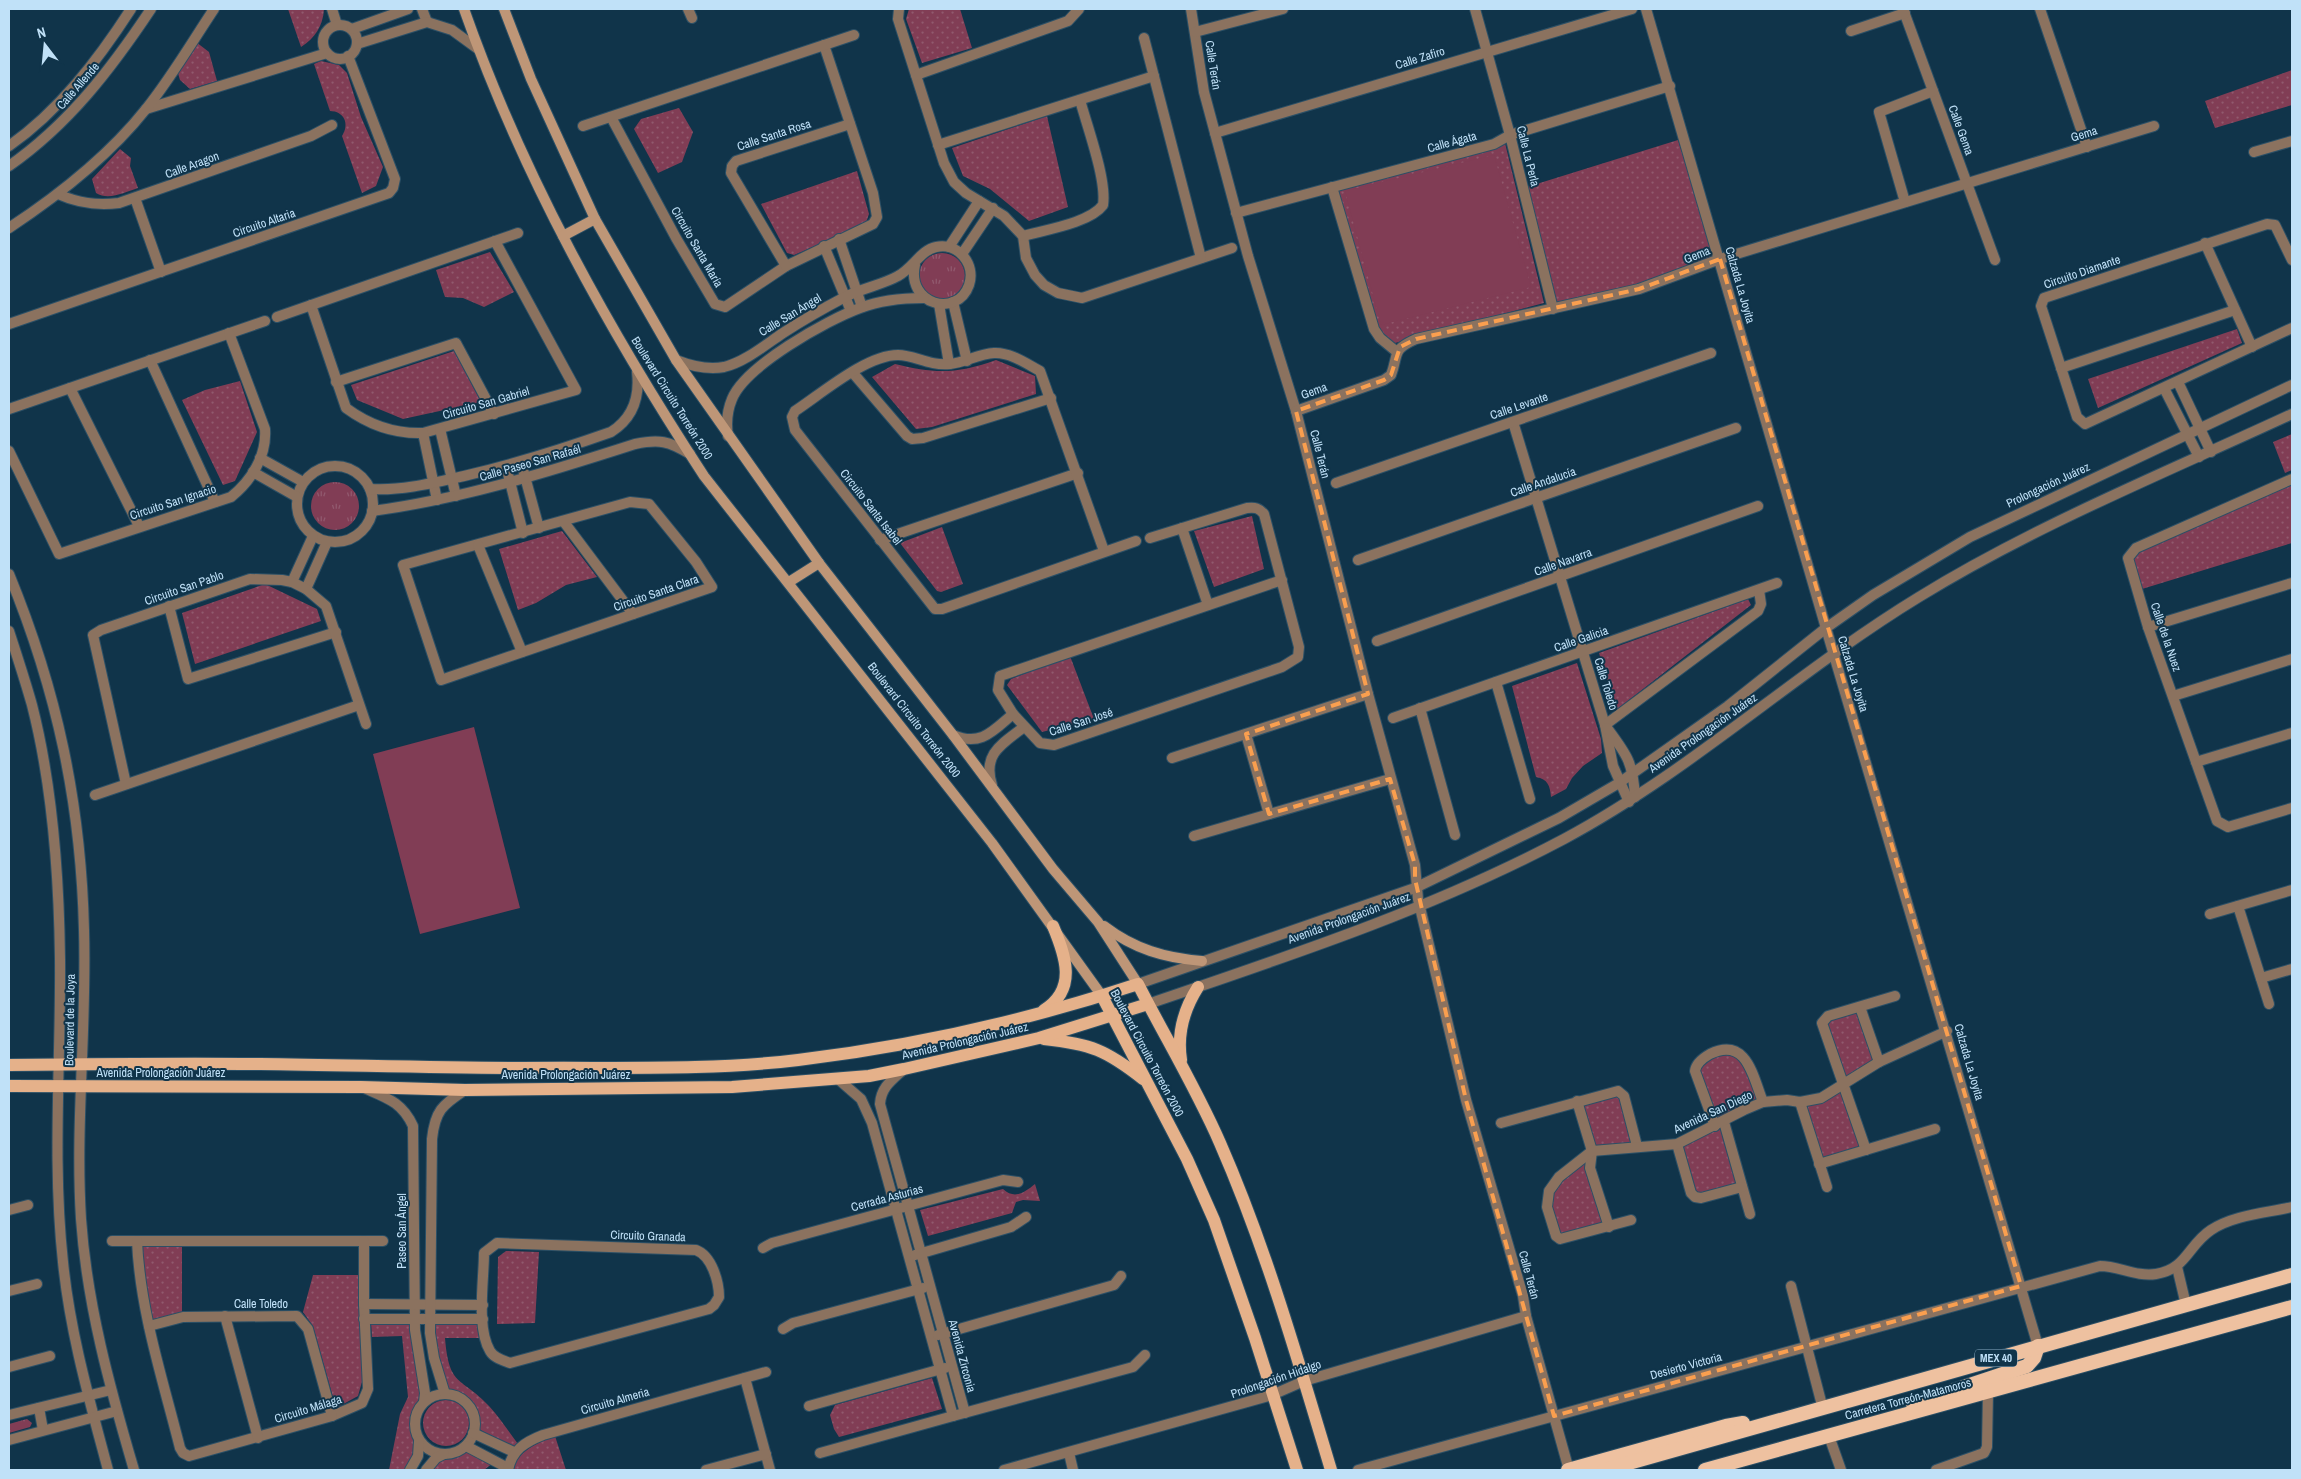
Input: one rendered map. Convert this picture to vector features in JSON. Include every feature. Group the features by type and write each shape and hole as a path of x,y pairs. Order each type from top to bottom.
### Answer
{"highway":[{"name":"MEX 40","path":"1604,1470 1823,1409 2038,1346 2292,1276"},
{"name":"Carretera Torreón-Matamoros","path":"1705,1470 2292,1307"},
{"path":"1835,1434 1872,1417 2027,1366 2034,1358 2038,1346"},
{"path":"1568,1470 1726,1426 1808,1413"}],"main road":[{"name":"Boulevard Circuito Torreón 2000","path":"464,9 478,49 563,236 637,372 704,476 992,843 1053,926 1113,1015 1187,1159 1214,1220 1297,1470"},
{"name":"Boulevard Circuito Torreón 2000","path":"504,9 531,78 595,219 676,360 728,437 818,563 953,735 1053,868 1098,922 1138,984 1205,1110 1247,1210 1304,1381 1331,1470"},
{"path":"563,236 595,219"},
{"path":"789,582 818,563"},
{"path":"1098,922 1121,939 1146,951 1174,959 1202,961"},
{"path":"1034,1016 1055,1001 1062,991 1067,975 1065,956 1053,926"},
{"name":"Avenida Prolongación Juárez","path":"9,1064 575,1068 691,1067 794,1060 884,1048 966,1033 1034,1016 1138,984"},
{"path":"1183,1070 1179,1044 1188,1004 1198,987"},
{"name":"Avenida Prolongación Juárez","path":"9,1086 361,1087 465,1090 732,1087 838,1079 966,1057 1039,1038 1148,1004"},
{"path":"1039,1038 1073,1042 1098,1049 1115,1057 1146,1081"},
{"path":"574,1090 575,1068"}],"street":[{"name":"Calle Allende","path":"9,146 58,103 85,73 131,9"},
{"name":"Calle Allende","path":"9,166 30,151 70,115 104,77 151,9"},
{"path":"9,228 58,194 94,164 146,109 214,9"},
{"path":"332,9 337,24"},
{"path":"352,29 408,9"},
{"path":"422,9 427,22"},
{"path":"900,9 898,18 944,164 954,182 966,193 979,202 993,208 1009,221 1023,236 1026,258 1040,280 1058,293 1082,298 1232,248"},
{"path":"916,75 1068,21 1078,9"},
{"name":"Calle Terán","path":"1192,9 1204,92 1236,213 1296,411 1390,779 1415,865 1415,888 1432,964 1464,1087 1523,1296 1526,1316 1568,1470"},
{"path":"1196,32 1283,9"},
{"name":"Calle La Perla","path":"1475,9 1510,135 1554,310"},
{"name":"Calle Zafiro","path":"1215,133 1632,9"},
{"name":"Calzada La Joyita","path":"1646,9 2038,1346"},
{"path":"2040,9 2087,147"},
{"path":"1851,30 1904,11"},
{"name":"Calle Gema","path":"1904,11 1995,260"},
{"path":"383,19 387,33"},
{"path":"357,44 352,29 345,25 337,24 331,27 323,36 323,48 327,53 337,58 348,56 357,44 427,22 452,30 478,49"},
{"path":"583,126 854,34"},
{"path":"1144,38 1202,258"},
{"name":"Circuito Santa María","path":"611,117 676,238 717,306 728,306 786,266 824,246 865,229 873,224 877,217 874,193 824,45"},
{"path":"146,109 327,53"},
{"name":"Circuito Altaria","path":"9,324 382,196 393,188 395,178 348,56"},
{"path":"938,145 1154,76"},
{"name":"Calle Ágata","path":"1236,213 1494,144 1510,135 1670,86"},
{"path":"1905,202 1879,112 1933,91"},
{"path":"1023,236 1082,219 1095,213 1103,205 1104,193 1100,172 1080,100"},
{"name":"Calle Santa Rosa","path":"786,266 731,173 732,166 736,161 850,124"},
{"name":"Calle Aragon","path":"58,194 77,202 102,205 136,198 311,136 332,125"},
{"name":"Gema","path":"1296,411 1384,380 1391,375 1397,352 1404,344 1416,339 1554,310 1639,289 1720,259 2154,126"},
{"path":"2254,152 2292,141"},
{"path":"1332,187 1374,329 1380,338 1397,352"},
{"path":"136,198 161,272"},
{"path":"950,247 979,202"},
{"path":"962,254 993,208"},
{"name":"Circuito Diamante","path":"2292,260 2275,225 2271,224 2205,243 2044,298 2041,306 2077,417 2086,424 2292,328"},
{"path":"277,317 518,233"},
{"path":"839,239 862,307"},
{"name":"Circuito San Gabriel","path":"311,305 346,408 359,418 398,432 423,433 440,429 576,390 495,241"},
{"path":"2205,243 2252,347"},
{"path":"824,246 851,311"},
{"path":"942,246 950,247 962,254 970,268 970,284 966,291 953,302 939,304 924,298 915,286 913,279 915,265 929,249 942,246"},
{"name":"Calle San Ángel","path":"676,360 689,365 713,368 740,361 845,297 898,276 915,265"},
{"name":"Calle San Ángel","path":"728,437 727,424 730,404 740,385 748,376 793,343 851,311 862,307 892,300 924,298"},
{"path":"953,302 966,361"},
{"path":"939,304 949,364"},
{"path":"2061,368 2235,310"},
{"path":"9,409 265,321"},
{"name":"Circuito San Ignacio","path":"9,451 59,554 230,497 243,487 266,444 265,429 230,333"},
{"path":"336,382 456,343 494,414"},
{"name":"Circuito Santa Isabel","path":"1104,551 1078,473 1040,371 1023,362 1002,354 993,353 949,364 928,364 900,355 889,356 853,372 795,411 791,421 795,430 935,609 942,609 1136,541"},
{"name":"Calle Levante","path":"1336,483 1711,353"},
{"path":"150,360 215,502"},
{"name":"Calle Paseo San Rafaél","path":"370,489 398,489 452,479 521,462 611,432 624,424 634,408 639,390 637,372"},
{"path":"853,372 906,436 912,439 922,438 1051,398"},
{"path":"2178,382 2211,452"},
{"name":"Prolongación Juárez","path":"1826,628 1873,595 1970,536 2292,385"},
{"path":"70,388 140,526"},
{"path":"2164,388 2199,457"},
{"path":"1834,654 1882,620 1958,574 2087,509 2292,414"},
{"name":"Calle Toledo","path":"1513,422 1605,725 1611,760 1619,783 1632,799"},
{"name":"Calle Andalucía","path":"1358,560 1736,428"},
{"path":"440,429 456,496"},
{"path":"423,433 437,500"},
{"name":"Calle Paseo San Rafaél","path":"372,511 437,500 526,479 653,440 672,443 690,454"},
{"path":"260,458 303,482"},
{"path":"521,462 540,528"},
{"path":"330,466 346,468 360,476 370,489 372,511 365,527 352,538 327,542 313,536 299,519 297,497 303,482 315,471 330,466"},
{"path":"506,466 523,533"},
{"path":"252,472 297,497"},
{"path":"880,540 1078,473"},
{"name":"Calle de la Nuez","path":"2292,479 2132,551 2128,563 2148,627 2217,821 2222,826 2228,827 2292,808"},
{"name":"Circuito Santa Clara","path":"630,502 650,504 696,562 712,587 441,680 403,565 540,528 630,502"},
{"name":"Calle Navarra","path":"1377,642 1758,506"},
{"name":"Calle San José","path":"1182,528 1247,508 1257,508 1264,514 1282,580 1299,647 1298,657 1292,662 1054,745 1040,743 1013,714 998,690 997,684 1000,676 1282,580"},
{"path":"564,522 633,614"},
{"path":"1150,538 1182,528 1208,605"},
{"path":"292,582 313,536"},
{"path":"306,589 327,542"},
{"path":"478,545 522,652"},
{"name":"Boulevard de la Joya","path":"9,574 42,659 62,733 69,774 80,859 84,930 80,1172 85,1261 93,1315 111,1390 134,1470"},
{"name":"Circuito San Pablo","path":"126,784 93,635 100,630 250,579 292,582 306,589 326,606 366,724"},
{"name":"Calle Galicia","path":"1393,718 1777,583"},
{"path":"2148,627 2292,583"},
{"path":"1605,725 1758,611 1761,604 1758,590"},
{"path":"170,606 188,679 336,632"},
{"name":"Avenida Prolongación Juárez","path":"1138,984 1415,888 1519,839 1619,783 1728,706 1826,628"},
{"name":"Boulevard de la Joya","path":"9,631 32,705 54,840 60,950 57,1086 59,1214 63,1263 72,1326 108,1470"},
{"name":"Avenida Prolongación Juárez","path":"1148,1004 1420,907 1489,877 1540,851 1632,799 1708,748 1834,654"},
{"path":"2173,696 2292,660"},
{"path":"1496,682 1530,799"},
{"path":"1172,758 1368,694"},
{"path":"95,795 359,706"},
{"path":"1420,708 1455,835"},
{"path":"953,735 964,740 986,737 1013,714"},
{"name":"Calle Toledo","path":"1605,725 1626,754 1633,773 1632,799"},
{"path":"992,786 988,774 989,762 995,751 1024,726"},
{"path":"2196,762 2292,733"},
{"path":"1246,734 1269,814"},
{"path":"1194,836 1390,779"},
{"path":"2210,914 2292,890"},
{"path":"2238,906 2269,1004"},
{"path":"2261,978 2292,969"},
{"path":"1866,1150 1822,1026 1822,1020 1828,1016 1894,996"},
{"path":"1860,1006 1879,1062"},
{"name":"Avenida San Diego","path":"1592,1151 1677,1144 1763,1102 1787,1100 1800,1102 1830,1094 1879,1062 1947,1031"},
{"path":"1750,1214 1720,1124 1695,1071 1697,1064 1709,1055 1728,1050 1738,1052 1745,1057 1763,1102"},
{"name":"Avenida Zirconia","path":"904,1069 887,1084 880,1096 880,1104 965,1413"},
{"name":"Avenida Zirconia","path":"838,1079 857,1095 867,1109 910,1256 953,1416"},
{"name":"Paseo San Ángel","path":"361,1087 400,1106 407,1113 413,1126 415,1319 424,1402"},
{"path":"445,1394 434,1358 430,1320 434,1120 447,1101 465,1090"},
{"path":"1501,1124 1614,1090 1624,1096 1637,1146"},
{"path":"1577,1101 1592,1151 1590,1168 1609,1227"},
{"path":"1800,1102 1824,1162 1827,1187"},
{"path":"1824,1162 1935,1129"},
{"path":"1677,1144 1691,1193 1695,1197 1702,1198 1742,1186"},
{"path":"1592,1151 1560,1177 1549,1191 1547,1207 1558,1238 1564,1240 1631,1220"},
{"name":"Cerrada Asturias","path":"763,1248 772,1243 1003,1180 1018,1182"},
{"path":"9,1210 28,1205"},
{"path":"2186,1305 2177,1268 2197,1242 2218,1226 2249,1216 2292,1207"},
{"path":"910,1256 1011,1227 1026,1217"},
{"path":"112,1241 384,1241"},
{"path":"137,1241 141,1288 149,1326"},
{"name":"Circuito Málaga","path":"149,1326 180,1448 183,1453 189,1456 258,1438 353,1408 366,1397 368,1389 364,1319 364,1241"},
{"name":"Circuito Granada","path":"497,1243 696,1250 706,1256 710,1262 720,1294 718,1301 709,1309 510,1362 500,1360 491,1352 486,1342 483,1319 484,1253 491,1245 497,1243"},
{"name":"Desierto Victoria","path":"1358,1470 2021,1286 2100,1266 2112,1266 2145,1275 2177,1268"},
{"path":"932,1337 1114,1285 1121,1276"},
{"path":"9,1291 36,1284"},
{"path":"783,1329 793,1323 930,1286"},
{"path":"1791,1286 1823,1409"},
{"path":"364,1304 483,1305"},
{"name":"Calle Toledo","path":"149,1326 183,1317 292,1315 301,1319 308,1329 332,1416"},
{"path":"225,1316 258,1438"},
{"name":"Prolongación Hidalgo","path":"1004,1470 1272,1395 1304,1381 1526,1316"},
{"path":"364,1319 483,1319"},
{"path":"820,1453 1133,1367 1145,1355"},
{"path":"9,1367 50,1356"},
{"path":"809,1406 952,1367"},
{"name":"Circuito Almeria","path":"514,1452 528,1441 543,1435 766,1372"},
{"path":"745,1378 770,1470"},
{"path":"9,1415 111,1390"},
{"path":"1936,1470 1984,1453 1987,1446 1988,1392"},
{"path":"410,1470 418,1456 419,1441 414,1421 424,1402 433,1396 445,1394 458,1398 469,1406 474,1419 473,1433 466,1446 436,1458 426,1470"},
{"path":"39,1408 44,1430"},
{"path":"9,1440 117,1411"},
{"path":"466,1446 508,1469 514,1452 473,1433"},
{"path":"1835,1434 1842,1470"},
{"path":"419,1441 430,1450 444,1454"},
{"path":"1069,1453 1073,1470"},
{"path":"706,1470 766,1454"}],"highlighted area":[{"path":"1720,259 2021,1286 1554,1416 1466,1100 1415,879 1415,865 1390,779 1269,814 1246,734 1368,694 1296,411 1384,380 1391,375 1400,347 1416,339 1639,289"}],"green space":[{"path":"288,9 324,9 322,21 317,31 301,47"},
{"path":"909,9 960,9 972,48 922,63 906,19"},
{"path":"196,42 209,52 217,81 190,89 180,80 177,70"},
{"path":"321,61 339,65 347,73 361,117 383,167 376,186 362,193 342,136 345,127 344,119 339,113 330,111 314,64"},
{"path":"2292,70 2292,105 2215,128 2205,101"},
{"path":"679,108 693,132 682,162 658,173 634,129 641,119"},
{"path":"1047,116 1068,207 1029,221 990,189 963,176 952,148"},
{"path":"1678,140 1715,257 1637,287 1556,305 1527,187"},
{"path":"1505,143 1544,303 1395,343 1383,335 1375,322 1337,191"},
{"path":"120,149 131,158 130,166 138,188 112,196 96,193 92,179"},
{"path":"1494,155 1531,287 1381,325 1345,191"},
{"path":"857,171 869,214 865,225 794,255 787,253 761,204"},
{"path":"490,252 514,292 484,307 463,298 445,297 436,270"},
{"path":"937,253 947,253 961,263 965,276 961,289 955,295 947,299 937,299 923,289 919,281 919,271 929,257"},
{"path":"2237,329 2242,343 2098,408 2088,379"},
{"path":"454,351 481,402 403,419 357,400 351,385"},
{"path":"996,360 1035,376 1036,394 932,427 916,429 872,377 895,364 922,370 946,371 969,368"},
{"path":"240,381 257,432 235,481 223,485 182,400 205,390"},
{"path":"2292,434 2292,470 2285,473 2273,442"},
{"path":"335,482 344,484 352,489 357,497 359,506 357,515 352,523 344,528 335,530 326,528 318,523 313,515 311,506 313,497 318,489 326,484"},
{"path":"2292,484 2292,543 2142,589 2132,559 2138,550"},
{"path":"1252,516 1264,569 1214,587 1194,531"},
{"path":"942,527 963,584 941,592 937,591 900,543"},
{"path":"562,531 597,577 566,585 536,603 518,610 499,549"},
{"path":"265,584 317,609 321,621 195,664 182,613"},
{"path":"1748,599 1751,605 1616,710 1599,653"},
{"path":"1070,656 1094,719 1042,732 1007,685 1011,679"},
{"path":"1577,663 1601,739 1602,753 1583,766 1572,778 1566,789 1551,797 1548,784 1543,779 1536,777 1512,686"},
{"path":"474,727 520,908 420,934 373,754"},
{"path":"1859,1008 1877,1061 1844,1081 1825,1020"},
{"path":"1729,1052 1743,1059 1761,1101 1716,1123 1698,1066 1709,1058"},
{"path":"1843,1088 1864,1148 1820,1161 1803,1104"},
{"path":"1619,1094 1635,1144 1594,1149 1579,1103"},
{"path":"1722,1126 1739,1185 1696,1195 1679,1145"},
{"path":"1588,1159 1606,1225 1560,1236 1550,1210 1549,1198 1562,1178"},
{"path":"1035,1184 1040,1201 1023,1200 1016,1202 1012,1213 928,1236 920,1210 1003,1189 1012,1194 1020,1194"},
{"path":"141,1244 182,1246 182,1312 152,1320 146,1292"},
{"path":"506,1251 539,1252 535,1323 497,1324 498,1257"},
{"path":"313,1275 359,1275 363,1378 358,1396 336,1408 313,1326 303,1312"},
{"path":"413,1322 421,1400 412,1418 412,1430 417,1442 417,1450 406,1470 389,1470 400,1414 408,1397 402,1336 372,1337 371,1323"},
{"path":"433,1322 480,1322 479,1338 445,1338 450,1366 458,1380 489,1406 501,1420 518,1444 513,1449 479,1429 477,1417 471,1404 445,1386 439,1367"},
{"path":"932,1378 942,1409 839,1437 834,1429 830,1415 835,1405"},
{"path":"451,1400 463,1406 468,1414 468,1432 463,1440 455,1445 441,1446 429,1440 424,1432 423,1418 429,1406 437,1401"},
{"path":"27,1419 32,1423 30,1427 9,1433 9,1424"},
{"path":"555,1436 566,1470 511,1470 519,1457 529,1448"},
{"path":"468,1449 493,1463 484,1470 431,1470 438,1460 452,1458"}]}
